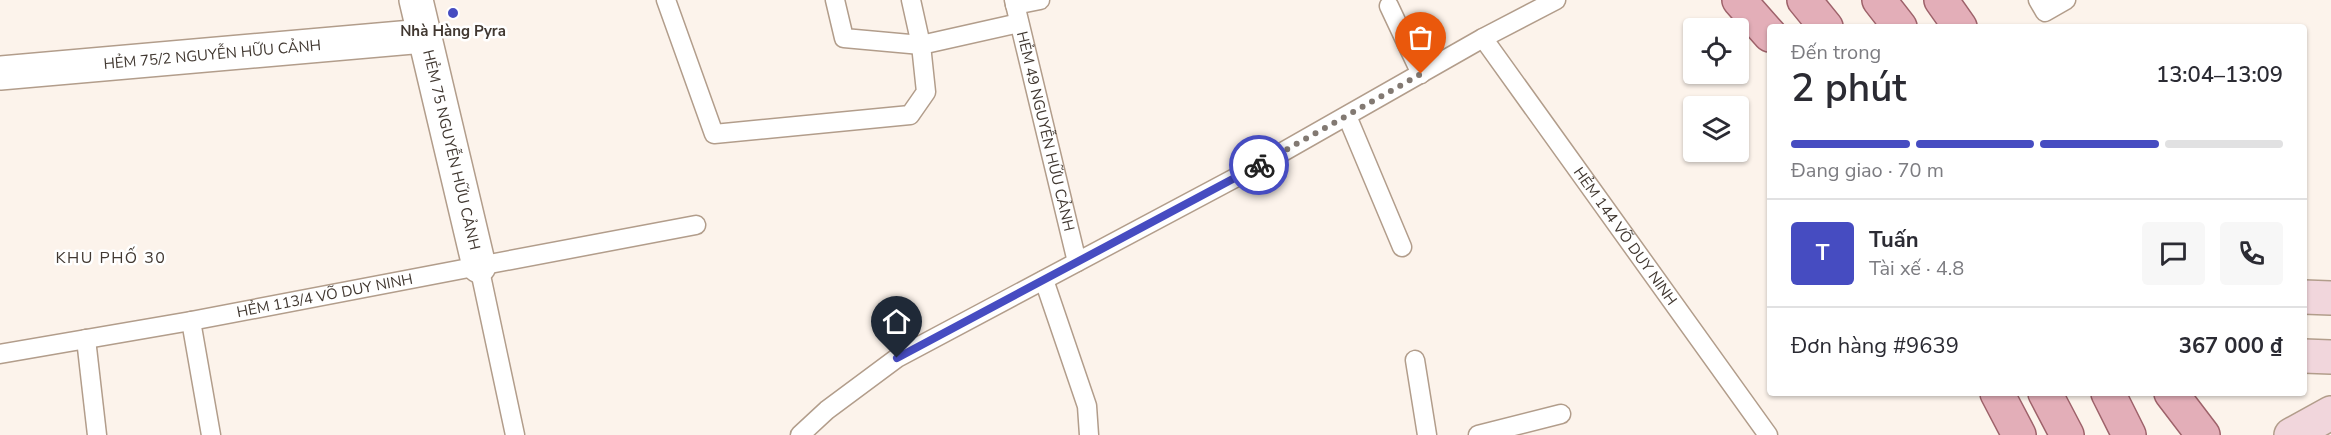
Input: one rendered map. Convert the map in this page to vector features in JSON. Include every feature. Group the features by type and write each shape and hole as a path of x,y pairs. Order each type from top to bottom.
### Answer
{"main road":[{"path":"1739,0 1767,32"},
{"path":"1804,0 1824,24"},
{"path":"1879,0 1898,24"},
{"path":"1941,0 1958,24"},
{"path":"2307,297 2331,298"},
{"path":"2307,356 2331,357"},
{"path":"1999,396 2019,435"},
{"path":"2047,396 2067,435"},
{"path":"2110,396 2129,435"},
{"path":"2173,396 2203,435"},
{"path":"2291,435 2331,413"}],"street":[{"name":"HẺM 75 NGUYỄN HỮU CẢNH","path":"416,0 479,266"},
{"name":"HẺM 75/2 NGUYỄN HỮU CẢNH","path":"0,73 423,36"}],"lane":[{"path":"666,0 714,134 910,115 926,92 921,45 911,0"},
{"path":"835,0 844,38 921,45 1040,0"},
{"path":"800,435 827,410 897,358 1265,162 1484,38 1556,0"},
{"path":"2038,0 2045,12 2066,0"},
{"path":"1389,6 1421,74"},
{"name":"HẺM 49 NGUYỄN HỮU CẢNH","path":"1016,10 1077,262"},
{"name":"HẺM 144 VÕ DUY NINH","path":"1484,38 1768,435"},
{"path":"1347,116 1402,247"},
{"name":"HẺM 113/4 VÕ DUY NINH","path":"0,354 191,321 696,225"},
{"path":"479,266 515,435"},
{"path":"1044,280 1087,406 1089,435"},
{"path":"191,321 211,435"},
{"path":"86,339 98,435"},
{"path":"1415,360 1427,435"},
{"path":"1478,435 1561,414"}],"way so far":[{"path":"1259,165 1421,74"}],"place":[{"name":"Nhà Hàng Pyra","path":"453,13"}],"district":[{"name":"KHU PHỐ 30","path":"111,258"}],"route":[{"path":"897,358 1259,165"}]}
